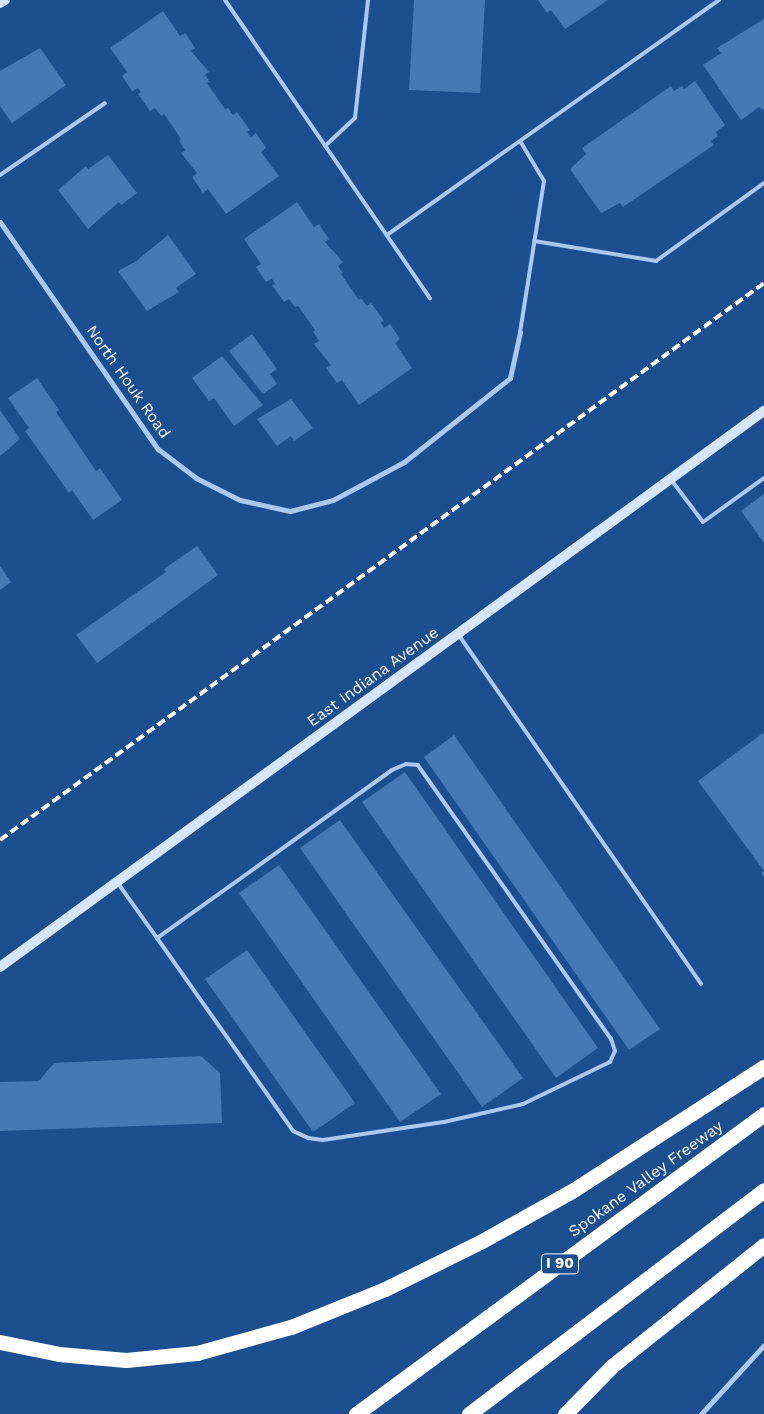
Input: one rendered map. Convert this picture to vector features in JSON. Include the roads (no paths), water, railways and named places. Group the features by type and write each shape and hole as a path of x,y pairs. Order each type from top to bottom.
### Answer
{"highway":[{"path":"0,1342 59,1354 126,1360 197,1353 291,1327 385,1289 490,1237 572,1191 764,1067"},
{"name":"Spokane Valley Freeway","path":"356,1414 764,1114"},
{"path":"469,1414 764,1190"},
{"path":"565,1414 612,1366 764,1246"}],"main road":[{"path":"0,3 5,0"},
{"name":"East Indiana Avenue","path":"0,967 764,411"}],"street":[{"name":"North Houk Road","path":"0,222 158,449 196,478 240,500 290,511 333,500 404,462 510,378 520,332"},
{"path":"701,1414 764,1346"}],"lane":[{"path":"225,0 430,298"},
{"path":"325,146 355,118 368,0"},
{"path":"387,235 719,0"},
{"path":"0,174 105,103"},
{"path":"520,141 544,181 520,332"},
{"path":"534,242 656,261 764,183"},
{"path":"670,479 703,522 764,478"},
{"path":"458,634 700,984"},
{"path":"117,882 293,1131 308,1138 323,1140 444,1122 523,1104 610,1062 615,1051 611,1039 418,765 406,764 392,770 157,938"}],"railway":[{"path":"0,840 764,283"}]}
